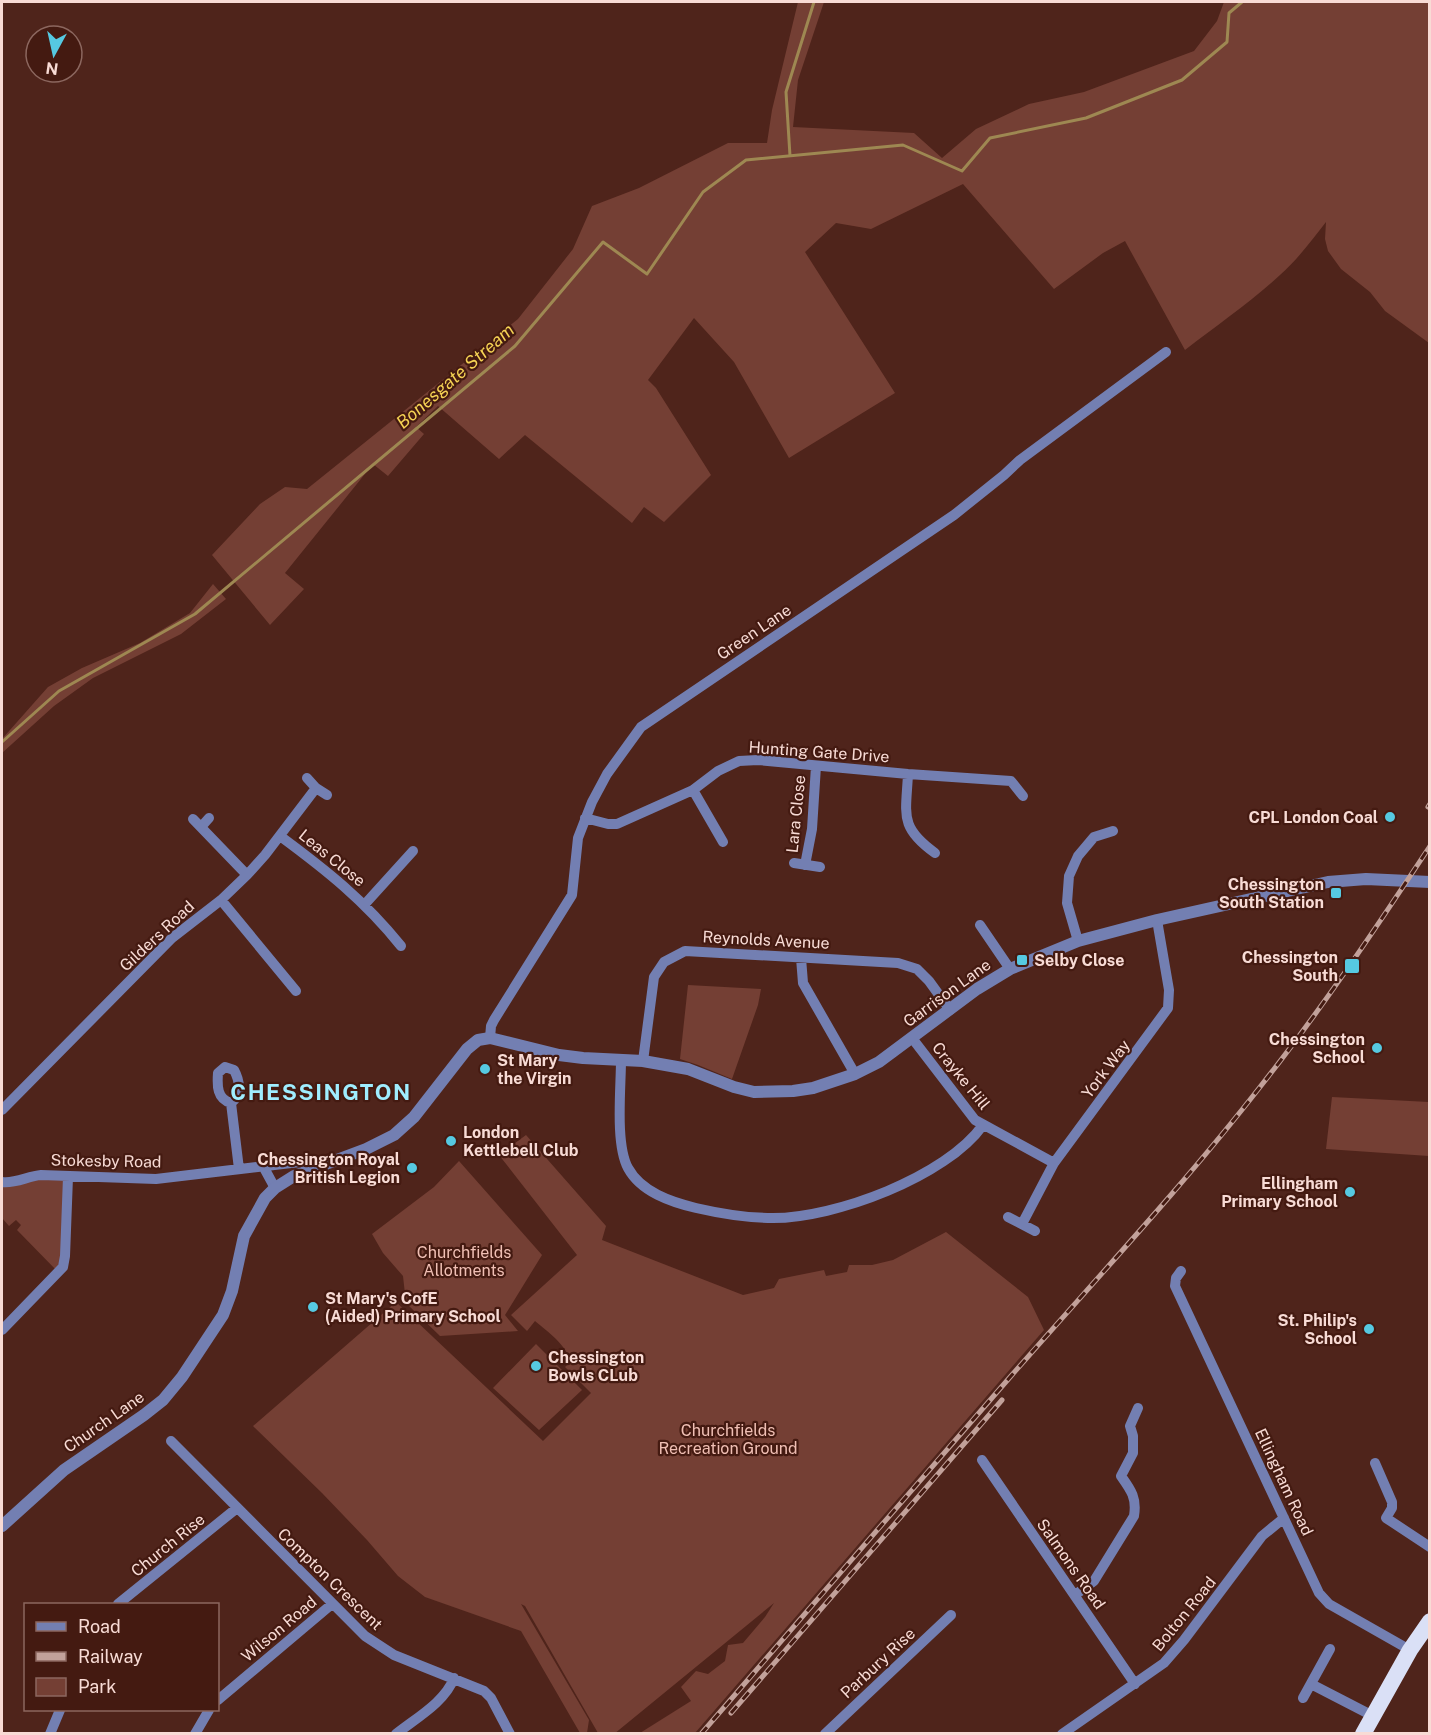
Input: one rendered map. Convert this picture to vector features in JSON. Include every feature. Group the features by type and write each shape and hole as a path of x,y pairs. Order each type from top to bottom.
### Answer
{"highway":[{"path":"1364,1734 1410,1650 1430,1621"}],"street":[{"name":"Green Lane","path":"490,1038 494,1020 572,895 578,838 585,818 607,774 641,727 954,515 1005,475 1020,460 1166,352"},
{"name":"Hunting Gate Drive","path":"585,818 617,824 693,790 718,771 739,761 758,760 1011,781 1023,795"},
{"name":"Lara Close","path":"816,766 812,829 799,864 820,867"},
{"path":"908,774 906,816 918,840 935,853"},
{"path":"308,778 316,788 327,795"},
{"name":"Gilders Road","path":"2,1110 172,938 221,900 247,875 316,788"},
{"path":"693,790 723,842"},
{"path":"209,818 197,823 247,875"},
{"path":"1078,941 1067,903 1069,876 1078,856 1094,837 1113,831"},
{"name":"Leas Close","path":"280,836 365,904 401,946"},
{"name":"Leas Close","path":"365,904 399,857 413,851"},
{"name":"Garrison Lane","path":"490,1038 559,1055 643,1061 688,1069 734,1088 754,1092 813,1088 855,1074 879,1062 1010,969 1078,941 1157,920 1329,882 1366,879 1429,882"},
{"path":"221,900 296,991"},
{"name":"York Way","path":"1022,1224 1054,1163 1168,1008 1169,990 1157,920"},
{"path":"980,925 1010,969"},
{"name":"Reynolds Avenue","path":"643,1061 654,977 664,962 685,951 898,963 917,969 929,981 950,1010"},
{"path":"801,958 803,983 855,1074"},
{"name":"Church Lane","path":"2,1527 64,1470 164,1400 223,1315 232,1291 244,1236 261,1204 275,1188 294,1176 366,1149 394,1135 419,1112 471,1044 490,1038"},
{"name":"Crayke Hill","path":"912,1038 975,1120 1054,1163"},
{"path":"621,1060 622,1153 628,1168 638,1182 657,1195 681,1204 733,1216 774,1218 811,1214 840,1208 879,1194 925,1172 961,1148 983,1125"},
{"path":"231,1103 239,1168"},
{"name":"Stokesby Road","path":"2,1182 16,1181 29,1176 156,1179 308,1161 312,1162 315,1168"},
{"path":"263,1166 275,1188"},
{"path":"2,1330 63,1268 68,1177"},
{"path":"1008,1217 1035,1231"},
{"name":"Ellingham Road","path":"1180,1271 1175,1286 1323,1599 1410,1650"},
{"path":"1075,1595 1094,1581 1134,1516 1132,1491 1121,1476 1133,1453 1133,1436 1130,1426 1138,1408"},
{"name":"Compton Crescent","path":"171,1441 332,1604 375,1644 484,1691 510,1734"},
{"name":"Salmons Road","path":"982,1460 1135,1684"},
{"path":"1375,1463 1392,1502 1392,1508 1386,1518 1430,1546"},
{"name":"Church Rise","path":"120,1603 237,1508"},
{"name":"Bolton Road","path":"1062,1734 1164,1663 1262,1536 1284,1518"},
{"name":"Wilson Road","path":"219,1699 332,1604"},
{"name":"Parbury Rise","path":"825,1734 951,1615"},
{"path":"1304,1698 1330,1649"},
{"path":"396,1734 438,1700 450,1688 454,1678"},
{"path":"1311,1684 1373,1716"},
{"path":"50,1734 60,1711"},
{"path":"195,1734 208,1711"}],"green space":[{"path":"798,2 824,2 798,80 793,127 914,133 942,158 976,129 1029,104 1084,92 1194,51 1217,21 1224,2 1429,2 1429,343 1385,311 1370,292 1341,269 1328,251 1325,239 1326,222 1299,256 1280,275 1185,350 1125,241 1103,253 1054,289 963,184 871,229 836,223 805,252 895,393 789,458 734,362 694,318 648,380 656,388 711,475 664,522 644,507 632,523 525,435 499,459 438,406 416,427 424,434 388,476 373,464 285,573 304,589 270,625 212,555 260,504 285,487 307,489 518,319 573,249 592,206 639,188 728,143 767,143 772,110"},
{"path":"213,584 226,599 181,634 93,678 54,706 2,753 2,739 48,687 82,668 140,643 190,613"},
{"path":"688,985 761,989 758,1005 732,1079 680,1059"},
{"path":"1332,1097 1429,1102 1429,1156 1326,1149"},
{"name":"Churchfields Recreation Ground","path":"526,1135 606,1226 602,1240 743,1295 774,1288 779,1279 824,1270 826,1276 847,1272 849,1265 872,1265 893,1260 946,1232 1028,1297 1044,1330 695,1733 640,1733 691,1701 681,1687 696,1671 708,1674 725,1661 728,1645 743,1643 774,1603 614,1734 598,1733 525,1606 521,1604 589,1720 587,1733 580,1733 521,1631 425,1597 398,1576 322,1493 253,1426 396,1302 543,1441 591,1393 565,1367 570,1362 565,1350 556,1339 535,1321 527,1331 511,1315 577,1255 499,1155"},
{"name":"Churchfields Allotments","path":"459,1161 542,1255 505,1315 518,1331 440,1336 406,1303 403,1276 383,1253 372,1234 434,1187"},
{"path":"68,1177 59,1273 17,1230 21,1225 16,1220 9,1226 2,1218 2,1182"},
{"name":"Chessington Bowls CLub","path":"536,1344 582,1390 539,1430 493,1388"}],"waterway":[{"path":"790,156 786,92 814,2"},
{"name":"Bonesgate Stream","path":"2,742 59,691 195,614 515,346 603,242 647,274 703,192 746,160 903,145 962,171 990,138 1086,118 1182,80 1227,42 1229,13 1242,2"}],"railway":[{"path":"701,1734 1230,1124 1283,1058 1326,999 1430,846"},
{"path":"731,1713 1002,1400"}],"place":[{"name":"CPL London Coal","path":"1390,817"},
{"name":"Chessington South Station","path":"1336,893"},
{"name":"Selby Close","path":"1022,960"},
{"name":"Chessington South","path":"1352,966"},
{"name":"Chessington School","path":"1377,1048"},
{"name":"St Mary the Virgin","path":"485,1069"},
{"name":"London Kettlebell Club","path":"451,1141"},
{"name":"Chessington Royal British Legion","path":"412,1168"},
{"name":"Ellingham Primary School","path":"1350,1192"},
{"name":"St Mary's CofE (Aided) Primary School","path":"313,1307"},
{"name":"St. Philip's School","path":"1369,1329"},
{"name":"Chessington Bowls CLub","path":"536,1366"}],"district":[{"name":"CHESSINGTON","path":"321,1092"}]}
